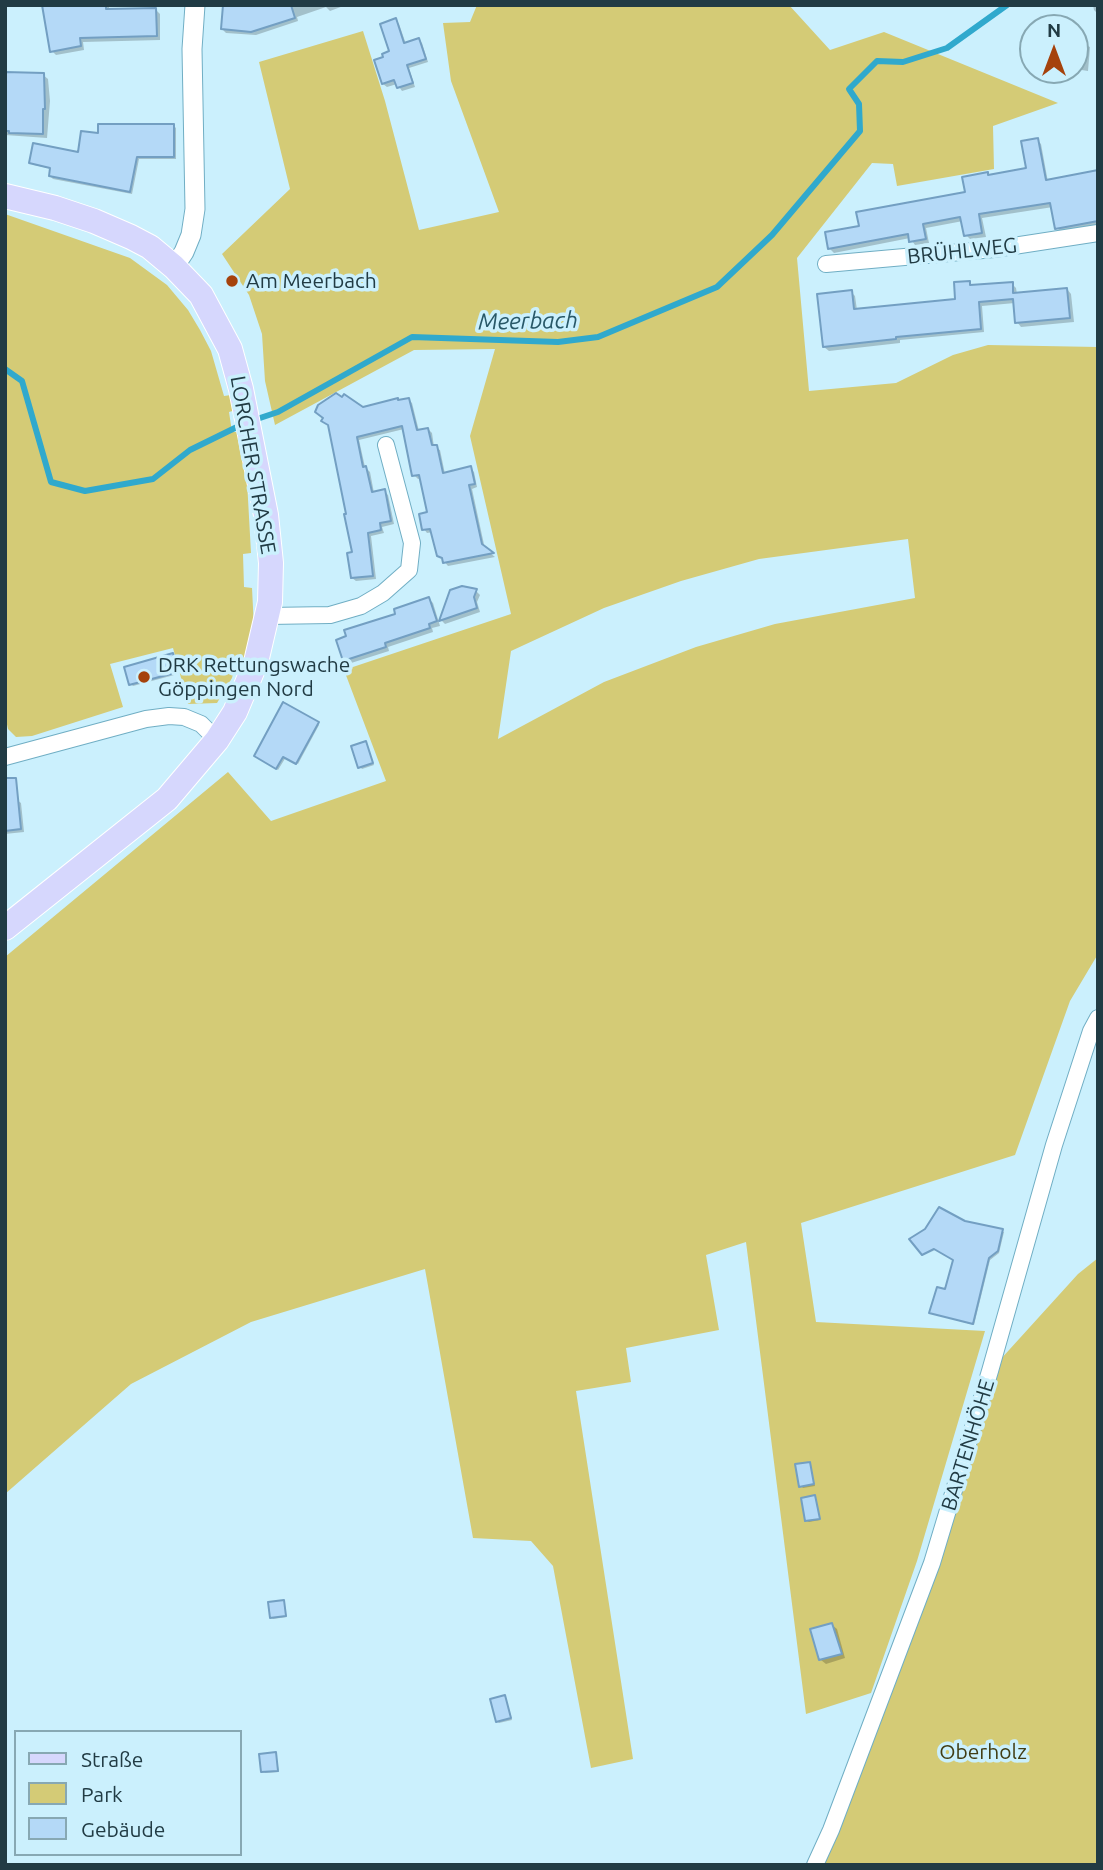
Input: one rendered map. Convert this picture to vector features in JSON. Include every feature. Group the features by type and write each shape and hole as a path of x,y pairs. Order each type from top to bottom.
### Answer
{"main road":[{"name":"LORCHER STRASSE","path":"5,196 94,221 150,247 201,295 230,349 242,389 266,515 271,563 268,616 252,676 235,712 217,740 167,799 5,928"}],"street":[{"path":"174,267 191,235 195,209 192,49 195,5"},
{"name":"BRÜHLWEG","path":"826,264 994,249 1098,233"},
{"path":"268,616 330,615 361,606 383,593 409,570 412,543 386,446"},
{"path":"5,757 146,719 169,716 201,724 217,740"},
{"name":"BARTENHÖHE","path":"815,1865 831,1830 932,1563 1055,1145 1091,1031 1098,1018"}],"green space":[{"path":"477,5 789,5 830,50 884,32 1058,103 993,126 994,169 897,186 893,164 872,163 797,258 809,391 896,383 953,355 988,345 1098,347 1098,954 1070,1001 1015,1155 801,1223 816,1322 985,1331 917,1561 871,1693 806,1714 746,1242 706,1255 719,1330 626,1348 631,1382 576,1391 633,1759 591,1768 553,1566 531,1541 473,1538 425,1269 251,1322 131,1384 5,1494 5,957 228,772 271,821 386,781 344,670 511,614 470,436 495,349 414,350 275,425 265,381 262,334 249,295 222,254 290,189 259,62 363,31 385,101 419,230 499,212 451,81 443,23 470,22","holes":["908,539 915,598 775,624 696,647 604,682 498,739 511,651 604,608 681,581 759,559"]},
{"path":"5,214 130,258 167,285 188,310 211,351 224,396 231,395 236,410 229,412 232,432 240,432 246,463 251,553 243,554 244,587 252,588 254,628 239,673 234,670 217,703 188,704 173,648 110,664 123,707 32,736 16,737 8,729 5,715"},
{"name":"Oberholz","path":"1098,1258 1098,1865 823,1865 990,1371 1078,1274"}],"building":[{"path":"42,5 106,5 106,9 156,8 157,36 80,38 81,46 50,52"},
{"path":"223,5 291,5 295,18 251,32 221,29"},
{"path":"396,18 404,43 419,38 426,59 407,65 413,83 397,88 394,80 382,84 374,60 389,51 380,24"},
{"path":"5,72 44,73 43,134 5,131"},
{"path":"98,124 174,124 174,157 137,157 130,192 49,176 50,168 29,163 33,143 78,152 81,131 98,133"},
{"path":"1038,138 1046,180 1098,170 1098,221 1055,229 1050,203 979,214 982,233 964,236 960,217 923,224 926,239 909,242 908,234 828,249 825,232 859,226 856,212 965,192 962,177 1026,168 1021,141"},
{"path":"970,281 970,285 1013,282 1013,293 1067,288 1070,318 1015,323 1013,299 979,302 981,329 823,347 817,294 852,290 854,309 955,299 954,282"},
{"path":"336,393 342,397 344,394 363,407 398,398 409,398 417,430 428,428 432,445 437,445 443,473 471,466 475,484 469,485 482,544 494,553 443,563 442,558 437,556 430,529 422,530 419,514 427,512 419,475 412,476 402,426 357,437 363,467 366,466 372,492 385,489 391,521 380,523 381,530 368,533 373,576 351,578 347,553 352,552 328,425 321,421 323,418 315,412 318,405"},
{"path":"462,586 477,589 474,597 477,608 439,621 450,590"},
{"path":"429,597 437,621 429,624 430,628 385,643 386,647 343,661 336,640 346,636 344,630 395,614 394,609"},
{"name":"DRK Rettungswache Göppingen Nord","path":"173,653 178,672 129,685 124,667"},
{"path":"283,702 319,722 296,764 283,757 276,769 254,756"},
{"path":"366,741 373,763 358,768 351,746"},
{"path":"5,778 16,778 21,829 5,831"},
{"path":"939,1207 965,1221 1003,1229 998,1251 989,1258 973,1324 929,1313 937,1287 945,1289 953,1260 934,1249 922,1255 909,1239 925,1229"},
{"path":"810,1462 814,1484 799,1487 795,1464"},
{"path":"815,1495 820,1519 805,1521 801,1498"},
{"path":"284,1600 286,1616 270,1618 268,1602"},
{"path":"832,1623 842,1654 819,1660 810,1629"},
{"path":"505,1695 511,1718 496,1722 490,1699"},
{"path":"276,1752 278,1771 261,1772 259,1754"}],"waterway":[{"name":"Meerbach","path":"254,420 278,412 412,337 558,342 598,337 717,287 772,235 860,131 859,104 849,89 877,61 903,62 947,48 1007,5"},
{"name":"Meerbach","path":"5,369 22,381 51,482 85,491 153,479 190,450 241,425"}],"place":[{"name":"Am Meerbach","path":"232,281"},
{"name":"DRK Rettungswache Göppingen Nord","path":"144,677"}]}
